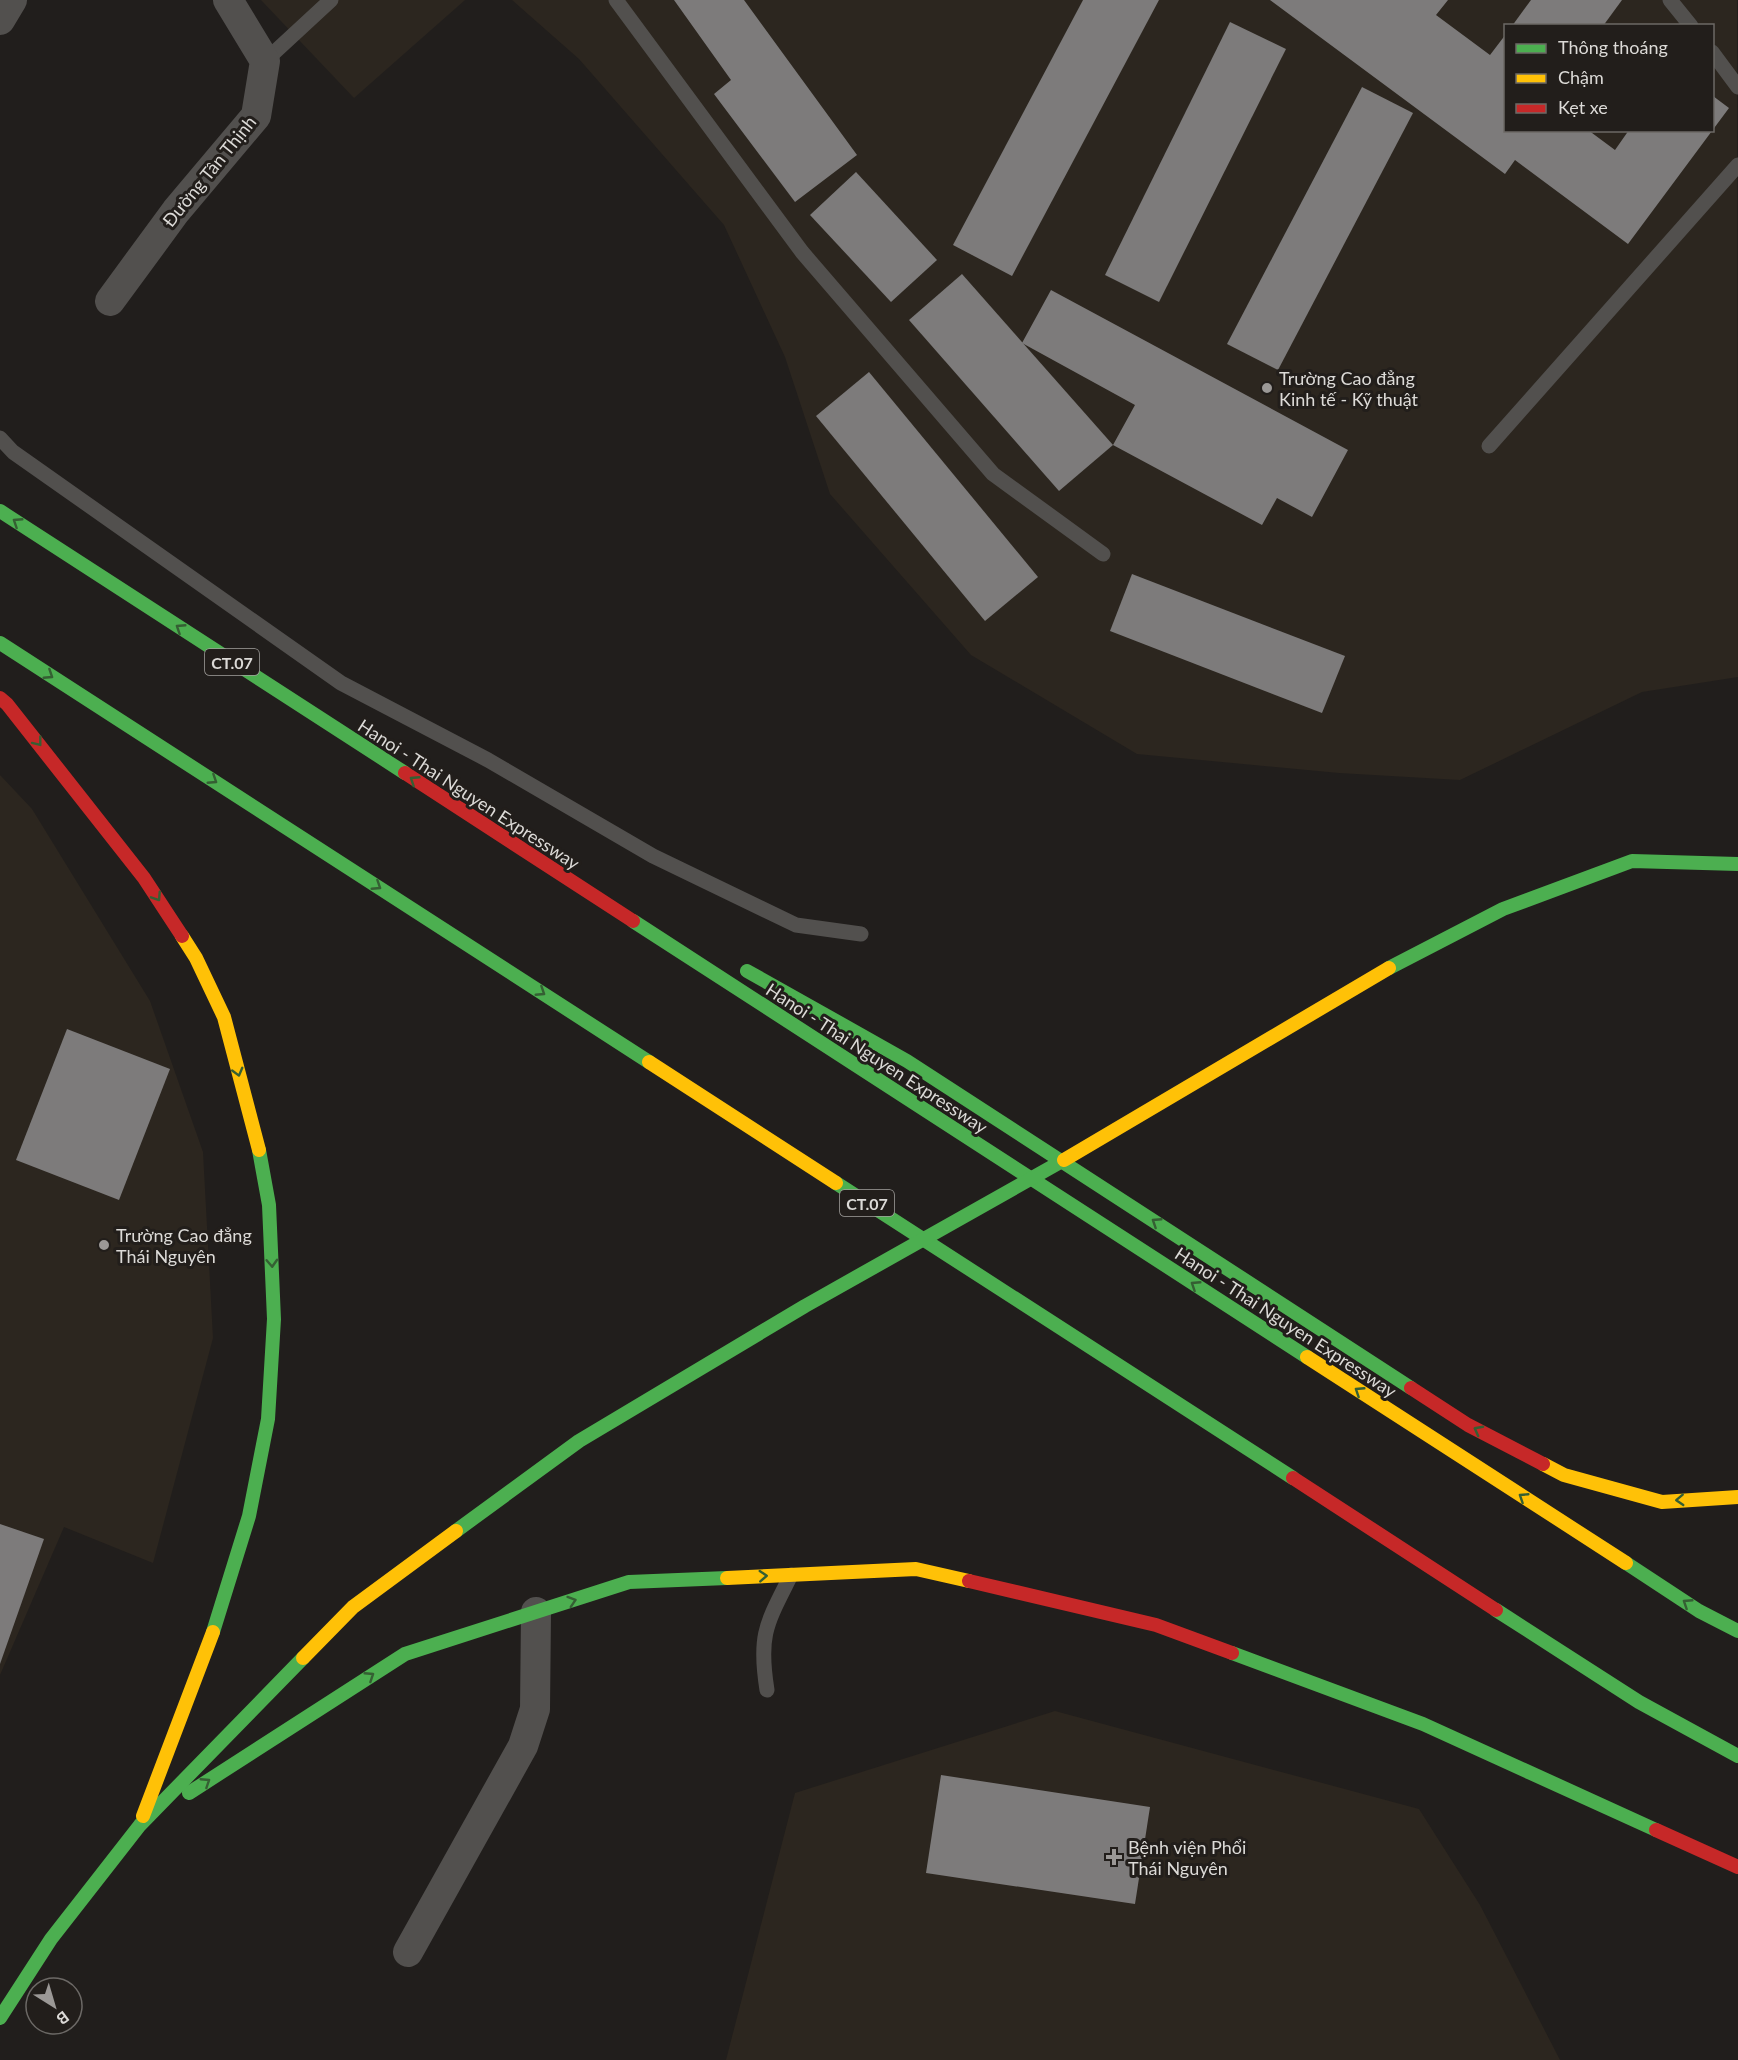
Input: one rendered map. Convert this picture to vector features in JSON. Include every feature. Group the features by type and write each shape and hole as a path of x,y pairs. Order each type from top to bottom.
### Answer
{"highway":[{"name":"Hanoi - Thai Nguyen Expressway","path":"0,511 1689,1605 1738,1631"},
{"name":"CT.07","path":"0,643 1639,1702 1738,1756"},
{"path":"0,698 144,878 196,958 224,1017 261,1156 269,1205 274,1319 269,1410 249,1516 214,1630 140,1825"},
{"path":"464,812 660,922"},
{"path":"0,2018 51,1939 140,1825 353,1607 579,1441 805,1306 1126,1124 1376,975 1503,909 1632,861 1738,864"},
{"path":"732,963 907,1061 1468,1425 1564,1475 1662,1502 1738,1497"},
{"path":"140,1825 405,1654 629,1582 916,1569 1156,1625 1423,1724 1738,1867"}],"street":[{"path":"0,21 12,0"},
{"path":"228,0 265,61"},
{"name":"Đường Tân Thịnh","path":"110,301 176,211 256,116 265,61"},
{"path":"408,1952 523,1746 535,1709 536,1612"}],"lane":[{"path":"265,61 331,0"},
{"path":"616,0 802,252 993,474 1103,554"},
{"path":"1670,0 1689,24"},
{"path":"1714,53 1738,87"},
{"path":"1489,446 1738,165"},
{"path":"0,438 13,452 340,683 488,760 652,856 796,925 861,934"},
{"path":"767,1690 763,1662 764,1637 768,1622 791,1575"}],"shaded area":[{"path":"261,0 465,0 354,98"},
{"name":"Trường Cao đẳng Kinh tế - Kỹ thuật","path":"512,0 1737,0 1738,677 1642,692 1460,780 1339,773 1137,754 971,655 830,494 785,357 724,225 579,59"},
{"name":"Trường Cao đẳng Thái Nguyên","path":"0,775 32,809 150,1001 203,1152 213,1338 153,1563 64,1527 0,1675"},
{"name":"Bệnh viện Phổi Thái Nguyên","path":"1055,1711 1419,1809 1480,1905 1560,2060 726,2060 795,1793"}],"building":[{"path":"674,0 744,0 857,155 795,202 714,94 731,80"},
{"path":"1083,0 1159,0 1012,276 953,245"},
{"path":"1270,0 1448,0 1436,15 1490,55 1504,37 1504,132 1591,132 1615,150 1628,132 1712,132 1628,244 1515,160 1505,174"},
{"path":"1531,0 1622,0 1604,24 1513,24"},
{"path":"1230,22 1286,49 1159,302 1105,275"},
{"path":"1362,87 1413,113 1278,370 1227,344"},
{"path":"1714,97 1729,108 1714,129"},
{"path":"856,172 937,260 891,302 810,215"},
{"path":"962,274 1113,445 1059,491 909,320"},
{"path":"1051,290 1348,450 1312,517 1277,498 1262,525 1113,445 1135,405 1022,343"},
{"path":"869,372 1038,577 985,621 816,416"},
{"path":"1132,574 1345,656 1322,713 1110,631"},
{"path":"67,1029 170,1069 119,1200 16,1160"},
{"path":"0,1524 44,1539 0,1664"},
{"path":"941,1775 1150,1807 1135,1904 926,1873"}],"traffic: fast":[{"path":"0,511 405,773"},
{"path":"0,643 649,1062"},
{"path":"1389,968 1503,909 1632,861 1738,864"},
{"path":"633,921 1307,1357"},
{"path":"747,971 907,1061 1411,1388"},
{"path":"213,1632 249,1516 268,1419 274,1319 269,1205 259,1150"},
{"path":"456,1531 579,1441 805,1306 1064,1160"},
{"path":"836,1183 1293,1478"},
{"path":"1626,1563 1699,1611 1738,1631"},
{"path":"189,1793 405,1654 629,1582 727,1578"},
{"path":"1496,1610 1639,1702 1738,1756"},
{"path":"1232,1653 1423,1724 1656,1830"},
{"path":"0,2018 51,1939 140,1825 303,1658"}],"traffic: slow":[{"path":"182,936 196,958 224,1017 259,1150"},
{"path":"1064,1160 1389,968"},
{"path":"649,1062 836,1183"},
{"path":"1307,1357 1626,1563"},
{"path":"1543,1464 1564,1475 1662,1502 1738,1497"},
{"path":"303,1658 353,1607 456,1531"},
{"path":"727,1578 916,1569 969,1581"},
{"path":"143,1816 213,1632"}],"traffic: jam":[{"path":"0,698 144,878 182,936"},
{"path":"405,773 633,921"},
{"path":"1411,1388 1468,1425 1543,1464"},
{"path":"1293,1478 1496,1610"},
{"path":"969,1581 1156,1625 1232,1653"},
{"path":"1656,1830 1738,1867"}],"place":[{"name":"Trường Cao đẳng Kinh tế - Kỹ thuật","path":"1267,388"},
{"name":"Trường Cao đẳng Thái Nguyên","path":"104,1245"},
{"name":"Bệnh viện Phổi Thái Nguyên","path":"1114,1857"}]}
